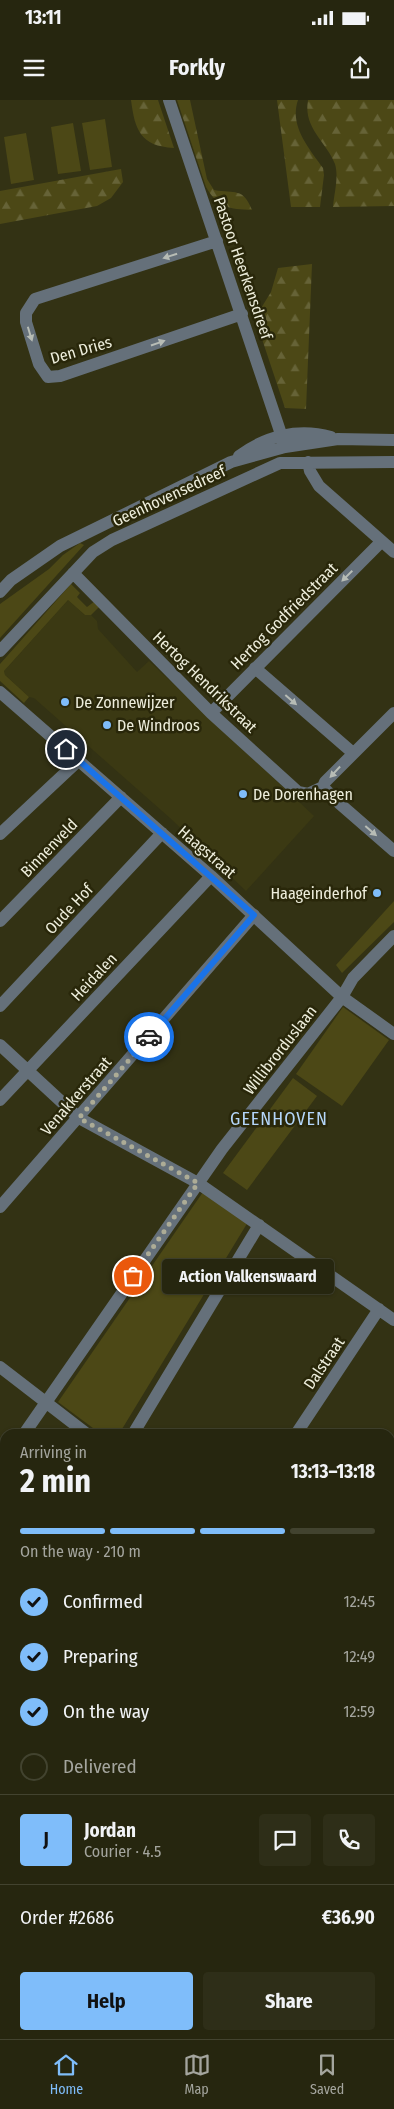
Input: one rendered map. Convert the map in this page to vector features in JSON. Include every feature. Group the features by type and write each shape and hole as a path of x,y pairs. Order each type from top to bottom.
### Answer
{"street":[{"name":"Pastoor Heerkensdreef","path":"169,100 283,441"},
{"name":"Den Dries","path":"217,241 35,299 26,313 26,322 39,364 48,377 60,376 242,314"},
{"name":"Geenhovensedreef","path":"0,592 6,583 60,546 231,462 283,441 338,438 394,440"},
{"path":"308,462 310,471 319,486 394,552"},
{"name":"Geenhovensedreef","path":"0,650 93,552 112,540 280,463 394,462"},
{"name":"Hertog Godfriedstraat","path":"211,713 381,542"},
{"name":"Hertog Hendrikstraat","path":"73,573 211,713 298,792 308,794 323,787"},
{"path":"254,668 352,753"},
{"name":"Haagstraat","path":"0,692 211,876 342,997 394,1034"},
{"path":"394,712 352,753 325,782 323,787 394,851"},
{"path":"0,834 80,760"},
{"name":"Binnenveld","path":"0,921 121,797"},
{"name":"Oude Hof","path":"0,1006 162,833"},
{"name":"Heidalen","path":"0,1100 211,876"},
{"name":"Venakkerstraat","path":"0,1207 254,915"},
{"name":"Willibrorduslaan","path":"27,1429 222,1149 342,997 353,978 394,936"},
{"path":"0,1045 79,1118 198,1183 394,1320"},
{"path":"136,1429 259,1225"},
{"name":"Dalstraat","path":"299,1429 379,1310"},
{"path":"0,1368 81,1429"}],"shaded area":[{"path":"68,600 85,615 91,615 97,621 98,629 137,672 149,661 314,816 246,891 170,818 34,698 29,697 5,675 4,671"}],"green space":[{"path":"131,100 158,100 174,148 154,144 141,134 137,128"},
{"path":"177,100 190,100 207,179 214,190 242,195 252,210 225,206 210,194"},
{"path":"277,100 298,100 296,119 298,128 323,168 324,175 320,207 291,207"},
{"path":"308,100 394,100 394,206 333,207 336,180 335,164 309,119 307,110"},
{"path":"105,119 112,167 90,170 82,123"},
{"path":"73,123 81,171 58,174 51,127"},
{"path":"26,133 34,180 11,184 4,137"},
{"path":"121,169 123,182 111,198 97,206 0,224 0,191"},
{"path":"312,264 306,409 285,408 255,318 271,292 278,268"},
{"path":"80,543 84,545 0,638 0,604 49,569 63,555"},
{"path":"71,584 80,593 77,597 87,607 95,601 100,606 91,615 85,615 68,600 4,671 5,675 29,697 24,703 0,681 0,664"},
{"path":"394,901 394,922 342,973 336,965"},
{"path":"343,1007 389,1040 342,1106 296,1074"},
{"path":"293,1078 317,1096 247,1190 223,1173"},
{"path":"203,1192 248,1222 122,1429 94,1429 58,1402"}],"way so far":[{"path":"133,1276 198,1183 79,1118 149,1037"}],"place":[{"name":"De Zonnewijzer","path":"65,702"},
{"name":"De Windroos","path":"107,725"},
{"name":"De Dorenhagen","path":"243,794"},
{"name":"Haageinderhof","path":"377,893"},
{"name":"Action Valkenswaard","path":"133,1276"}],"district":[{"name":"GEENHOVEN","path":"279,1119"}],"route":[{"path":"66,749 254,915 149,1037"}]}
